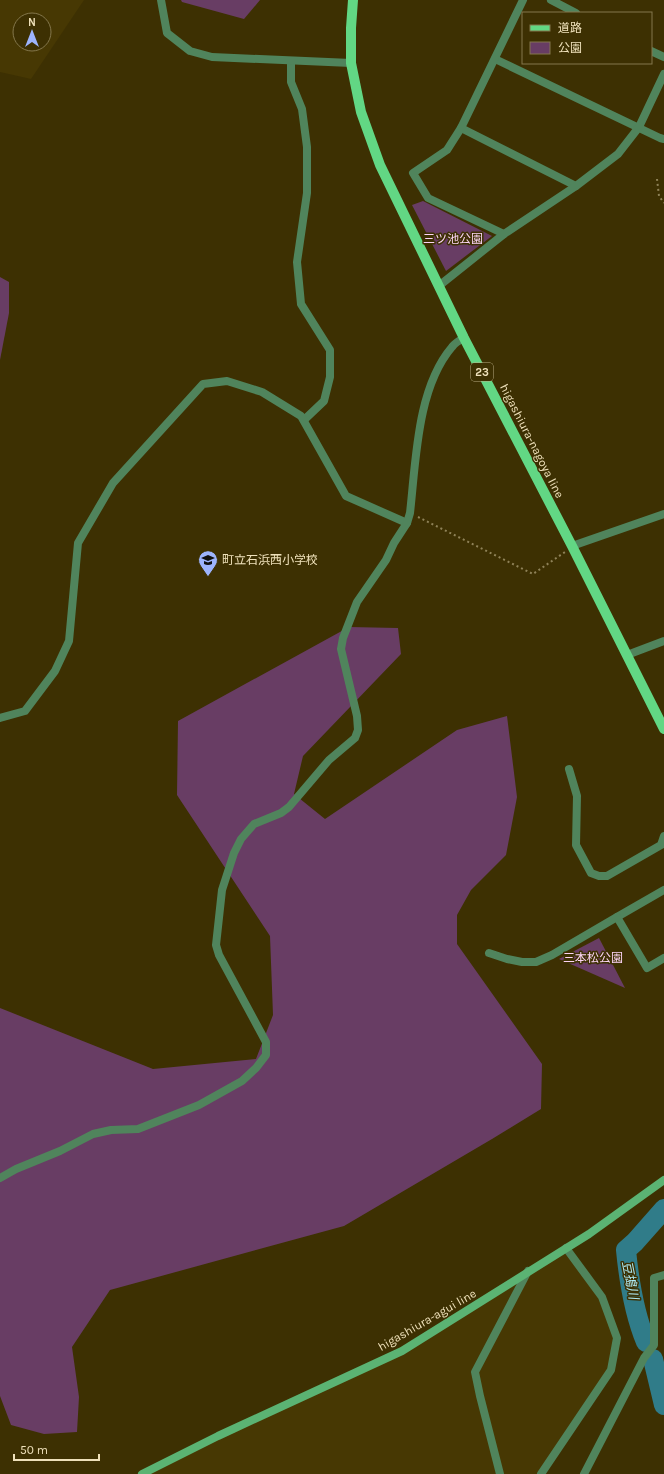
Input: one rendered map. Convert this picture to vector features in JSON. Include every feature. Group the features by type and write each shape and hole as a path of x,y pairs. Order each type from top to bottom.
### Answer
{"main road":[{"name":"higashiura-nagoya line","path":"353,0 351,63 361,112 380,165 440,285 464,338 627,655 662,718 664,729"},
{"name":"higashiura-agui line","path":"142,1474 218,1436 402,1351 589,1234 664,1180"}],"street":[{"path":"161,0 167,33 190,50 212,57 351,63"},
{"path":"504,234 428,198 413,173 447,150 461,128 523,0"},
{"path":"551,0 574,12"},
{"path":"652,51 664,57"},
{"path":"495,59 660,138 664,138"},
{"path":"291,61 291,82 302,109 307,147 307,192 297,262 301,304 330,350 330,377 324,401 304,420"},
{"path":"440,285 504,234 576,186 618,154 639,127 664,74"},
{"path":"461,128 576,186"},
{"path":"0,1178 16,1169 60,1151 94,1134 107,1130 138,1129 198,1105 242,1081 256,1068 266,1055 266,1042 219,955 216,945 222,890 234,852 241,839 254,824 281,813 289,807 329,760 355,738 358,730 357,716 341,649 342,638 357,602 386,560 394,543 407,523 410,513 419,427 433,376 453,346 464,338"},
{"path":"0,718 25,711 55,671 69,641 78,543 113,483 203,384 228,381 262,392 301,416 346,496 407,523"},
{"path":"572,546 664,514"},
{"path":"627,655 664,641"},
{"path":"569,769 577,796 576,845 591,873 599,876 607,876 661,845 664,836"},
{"path":"488,953 522,962 536,962 552,955 664,890"},
{"path":"617,917 647,968 664,958"},
{"path":"541,1474 611,1370 617,1338 602,1297 566,1248"},
{"path":"500,1474 475,1372 528,1271"},
{"path":"584,1474 644,1358 654,1345 654,1278 664,1275"}],"path":[{"path":"656,179 659,196 664,203"},
{"path":"410,513 533,574 572,546"}],"shaded area":[{"path":"0,0 84,0 52,48 52,12 12,12 12,52 49,52 31,79 0,72"},
{"path":"566,1248 602,1297 617,1338 612,1368 541,1474 142,1474 402,1351"}],"green space":[{"path":"181,0 260,0 244,19 182,2"},
{"name":"三ツ池公園","path":"423,201 492,236 446,271 412,205"},
{"path":"0,277 9,282 9,313 0,360"},
{"path":"349,627 398,628 401,654 303,756 294,794 325,819 457,730 507,716 517,797 506,855 471,890 457,915 457,944 542,1064 541,1109 344,1226 110,1290 72,1347 79,1397 77,1432 44,1434 11,1425 0,1396 0,1008 153,1069 256,1059 273,1015 270,936 177,795 178,721"},
{"name":"三本松公園","path":"599,938 625,988 559,959"}],"waterway":[{"name":"豆搗川","path":"646,1342 638,1320 626,1250 664,1209"},
{"name":"豆搗川","path":"653,1359 664,1405"}],"place":[{"name":"町立石浜西小学校","path":"208,577"}]}
